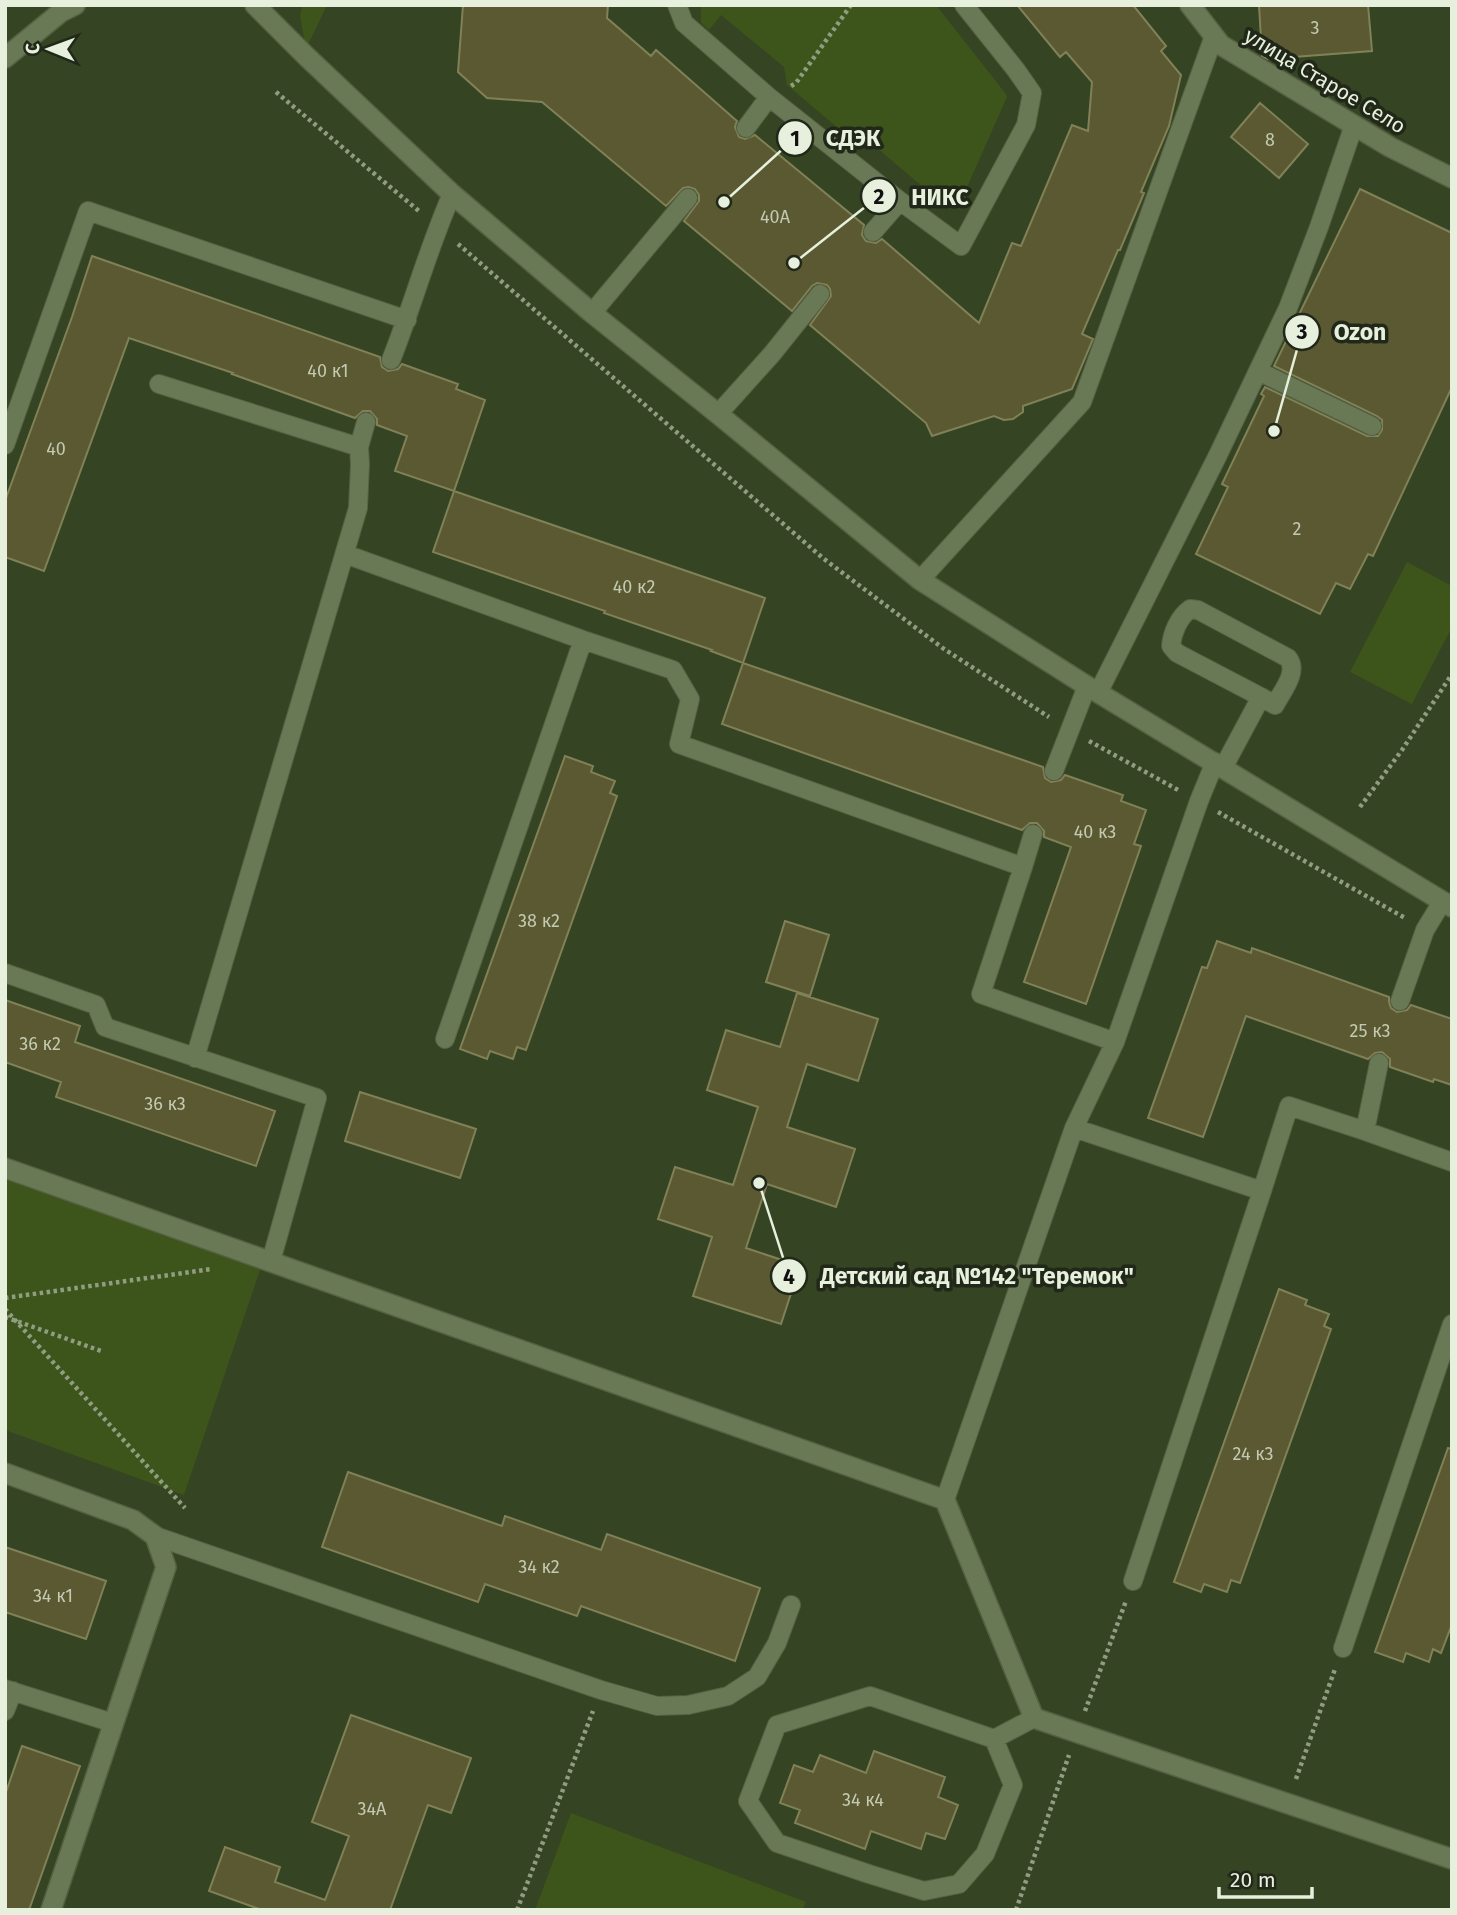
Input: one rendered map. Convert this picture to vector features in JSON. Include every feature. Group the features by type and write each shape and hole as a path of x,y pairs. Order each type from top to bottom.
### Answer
{"street":[{"path":"5,58 61,12 75,5"},
{"path":"255,5 306,57 452,194 592,313 920,580 1447,905"},
{"name":"улица Старое Село","path":"1190,5 1221,45 1390,147 1452,177"},
{"path":"5,1168 945,1500 1034,1718 1452,1859"},
{"path":"5,1473 133,1520 155,1536 166,1567 51,1910"}],"lane":[{"path":"677,5 684,23 769,97 961,246 1026,125 1032,93 964,5"},
{"path":"920,580 1082,402 1214,36"},
{"path":"746,128 769,97"},
{"path":"1054,771 1093,689 1288,308 1354,125"},
{"path":"391,360 438,226 452,194"},
{"path":"592,313 688,198"},
{"path":"873,232 900,201"},
{"path":"5,445 88,211 407,320"},
{"path":"718,414 772,354 820,294"},
{"path":"1258,371 1372,426"},
{"path":"159,384 359,447"},
{"path":"195,1058 358,508 359,447 366,422"},
{"path":"345,554 673,670 690,699 679,744 1023,867"},
{"path":"1190,609 1198,610 1288,658 1293,664 1293,672 1275,705 1261,697 1177,653 1171,646 1172,636 1184,613 1190,609"},
{"path":"445,1039 583,640"},
{"path":"945,1500 1074,1128 1115,1042 1199,802 1261,697"},
{"path":"1033,834 981,993 1115,1042"},
{"path":"1400,1001 1426,930 1447,905"},
{"path":"5,973 96,1005 105,1027 317,1098 271,1261"},
{"path":"1365,1131 1379,1063"},
{"path":"1133,1581 1289,1106 1452,1162"},
{"path":"1074,1128 1262,1191"},
{"path":"1343,1648 1452,1324"},
{"path":"155,1536 601,1690 657,1706 688,1705 728,1696 757,1677 777,1643 791,1605"},
{"path":"5,1712 9,1690 113,1723"},
{"path":"994,1740 1013,1784 985,1854 960,1884 925,1891 777,1843 748,1801 777,1725 870,1696 994,1740 1034,1718"}],"path":[{"path":"769,97 796,83 850,5"},
{"path":"1360,807 1402,750 1452,674"},
{"path":"5,1298 218,1269"},
{"path":"5,1309 185,1508"},
{"path":"5,1317 104,1352"},
{"path":"1016,1910 1077,1732 1133,1581"},
{"path":"1287,1804 1343,1648"},
{"path":"517,1910 601,1690"}],"green space":[{"path":"302,5 327,5 306,49 300,16"},
{"path":"701,5 936,5 1007,97 960,203 944,205 870,142 858,145 787,85 784,67 721,15 709,30 701,23"},
{"path":"1407,562 1452,586 1452,627 1412,704 1350,672"},
{"path":"5,1177 262,1264 184,1495 5,1430"},
{"path":"571,1813 806,1902 802,1910 535,1910"}],"building":[{"path":"463,5 608,5 607,18 651,56 656,50 737,121 735,127 739,137 745,139 755,135 864,225 862,235 866,241 876,243 882,239 979,323 1012,243 1021,246 1072,125 1088,131 1092,82 1066,52 1060,57 1017,5 1133,5 1166,46 1161,51 1181,75 1169,126 1141,192 1144,193 1082,334 1093,339 1072,389 1023,406 1023,412 1013,419 1004,420 994,416 932,436 926,423 810,325 831,296 827,285 817,283 812,286 792,311 684,221 699,201 695,189 683,188 666,206 542,102 487,98 458,72"},
{"path":"1259,5 1368,5 1372,51 1268,59 1262,56"},
{"path":"1260,103 1308,144 1279,178 1231,137"},
{"path":"1360,189 1452,233 1452,387 1373,556 1368,554 1350,589 1336,583 1320,614 1196,554 1228,487 1222,484 1264,396 1261,394 1265,387 1367,436 1378,436 1382,430 1382,420 1377,416 1274,366"},
{"path":"92,256 380,357 382,367 388,371 398,369 402,364 458,384 456,389 485,400 454,491 395,471 407,436 377,425 377,419 370,411 363,411 355,418 129,338 44,571 5,557 5,501"},
{"path":"454,491 765,598 743,663 604,613 605,611 433,552"},
{"path":"743,663 1043,767 1045,778 1051,782 1061,780 1065,775 1123,795 1121,801 1146,810 1134,844 1141,846 1086,1004 1024,982 1071,847 1044,837 1044,831 1037,823 1030,823 1022,830 722,724"},
{"path":"565,756 593,766 591,772 615,781 610,793 617,796 526,1050 517,1047 513,1059 490,1051 487,1059 460,1049"},
{"path":"785,921 829,935 810,996 766,982"},
{"path":"1217,941 1251,953 1252,948 1389,997 1391,1008 1397,1012 1407,1010 1411,1005 1452,1019 1452,1085 1434,1079 1433,1082 1390,1067 1390,1059 1382,1052 1375,1053 1368,1059 1246,1016 1203,1137 1148,1118 1202,967 1207,968"},
{"path":"797,993 878,1019 858,1081 807,1064 787,1127 855,1149 836,1207 767,1184 746,1248 800,1266 781,1324 693,1296 712,1237 658,1219 675,1167 733,1185 758,1107 707,1090 726,1030 780,1047"},
{"path":"5,1000 80,1026 75,1042 275,1111 256,1166 56,1097 61,1082 5,1062"},
{"path":"360,1092 476,1129 460,1178 345,1141"},
{"path":"1279,1289 1307,1300 1305,1305 1329,1314 1324,1326 1331,1329 1240,1583 1231,1580 1227,1592 1204,1584 1201,1592 1174,1582"},
{"path":"1448,1448 1452,1449 1452,1624 1441,1653 1433,1649 1429,1662 1406,1653 1403,1662 1375,1652"},
{"path":"348,1472 502,1526 505,1516 601,1550 607,1534 760,1588 735,1661 581,1606 577,1616 485,1584 478,1602 322,1547"},
{"path":"5,1547 106,1581 86,1639 5,1612"},
{"path":"351,1715 471,1758 451,1813 428,1805 390,1910 262,1910 209,1891 225,1847 280,1867 275,1882 325,1900 349,1836 312,1822"},
{"path":"22,1746 80,1766 29,1910 5,1910 5,1795"},
{"path":"874,1751 945,1777 938,1797 958,1805 945,1839 926,1833 921,1849 871,1831 865,1849 795,1823 800,1810 780,1803 794,1765 813,1772 820,1755 866,1773"}],"place":[{"name":"СДЭК","path":"724,202"},
{"name":"НИКС","path":"794,263"},
{"name":"Ozon","path":"1274,431"},
{"name":"Детский сад №142 \"Теремок\"","path":"759,1183"}]}
